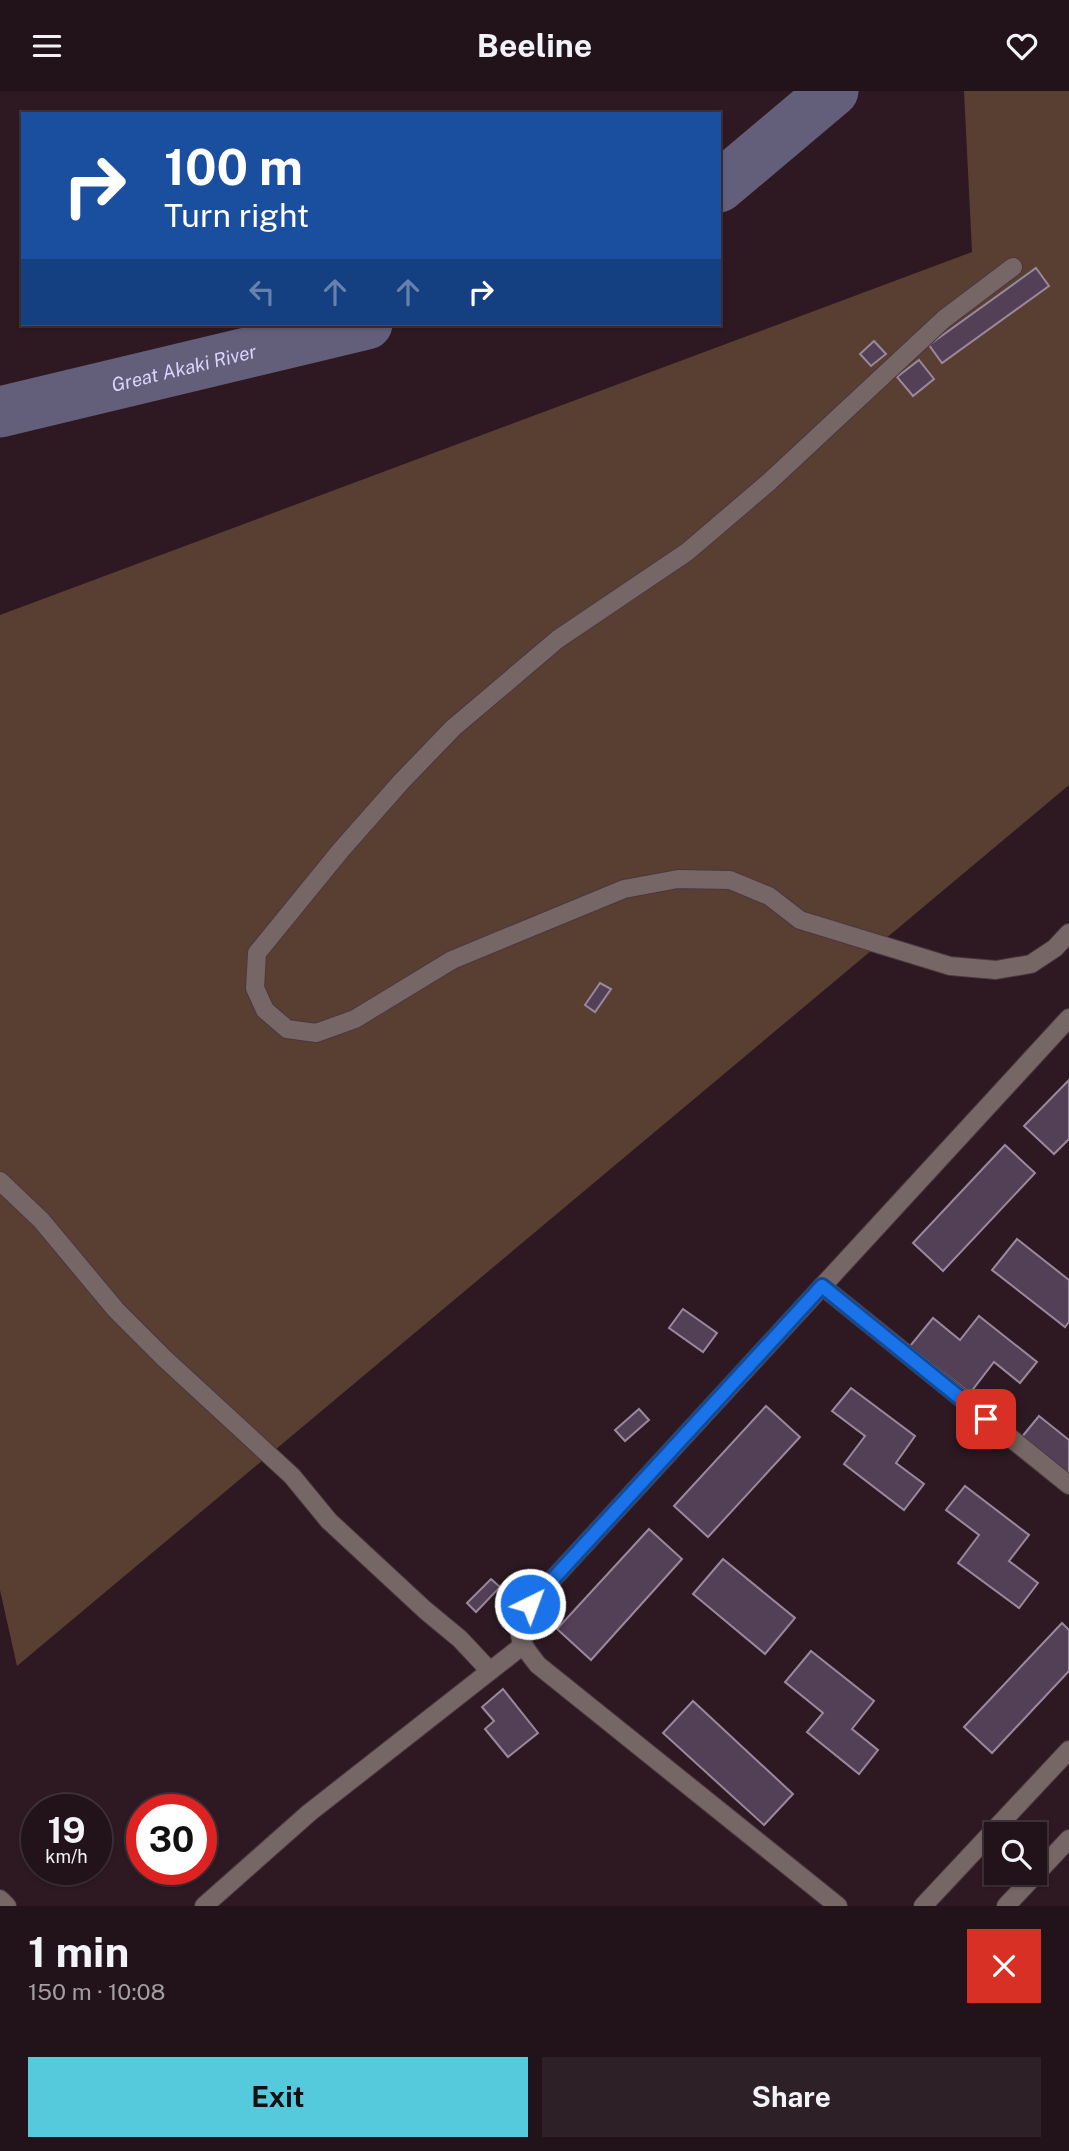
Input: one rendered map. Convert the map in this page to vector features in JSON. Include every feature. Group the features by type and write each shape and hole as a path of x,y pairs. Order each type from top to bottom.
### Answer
{"street":[{"path":"1013,267 944,319 769,482 687,552 558,639 453,729 401,782 341,850 257,953 255,988 265,1010 287,1029 316,1033 355,1019 452,960 624,889 678,879 730,880 769,896 800,920 950,966 996,970 1031,964 1055,948 1069,933"},
{"path":"838,1906 538,1665 522,1646 519,1624 530,1604 1069,1018"},
{"path":"0,1181 41,1220 116,1310 145,1340 292,1476 329,1521 460,1639 490,1671"},
{"path":"822,1286 1069,1485"},
{"path":"204,1906 309,1813 522,1646"},
{"path":"923,1906 1069,1749"},
{"path":"1006,1906 1069,1839"},
{"path":"0,1899 7,1906"}],"shaded area":[{"path":"964,91 1069,91 1069,785 17,1666 0,1590 0,615 972,252"}],"building":[{"path":"1036,268 1049,286 942,363 929,345"},
{"path":"874,341 886,354 871,366 860,354"},
{"path":"919,360 934,379 913,396 897,377"},
{"path":"600,983 611,989 595,1012 585,1005"},
{"path":"1069,1080 1069,1139 1054,1154 1024,1126"},
{"path":"1005,1145 1035,1173 943,1271 913,1243"},
{"path":"1017,1239 1069,1280 1069,1322 1065,1327 992,1270"},
{"path":"683,1309 717,1333 703,1352 669,1328"},
{"path":"979,1316 1037,1362 1020,1383 994,1362 970,1393 910,1346 933,1318 960,1340"},
{"path":"851,1388 915,1436 896,1463 924,1484 904,1510 844,1464 865,1436 832,1411"},
{"path":"766,1406 800,1437 708,1537 674,1506"},
{"path":"639,1409 649,1420 625,1441 615,1430"},
{"path":"1039,1416 1069,1440 1069,1479 1021,1438"},
{"path":"965,1486 1029,1535 1009,1561 1038,1583 1019,1608 958,1563 979,1535 946,1510"},
{"path":"649,1529 682,1559 591,1660 557,1629"},
{"path":"723,1559 795,1618 765,1654 693,1594"},
{"path":"491,1579 500,1587 476,1612 467,1603"},
{"path":"1062,1623 1069,1630 1069,1671 992,1753 964,1727"},
{"path":"811,1651 874,1701 852,1729 878,1750 859,1774 807,1732 823,1713 785,1682"},
{"path":"503,1689 538,1733 508,1757 485,1729 494,1721 482,1707"},
{"path":"693,1701 793,1794 764,1825 663,1733"}],"waterway":[{"name":"Great Akaki River","path":"721,185 833,91"},
{"name":"Great Akaki River","path":"0,412 359,326"}],"route":[{"path":"530,1604 822,1286 986,1419"}]}
